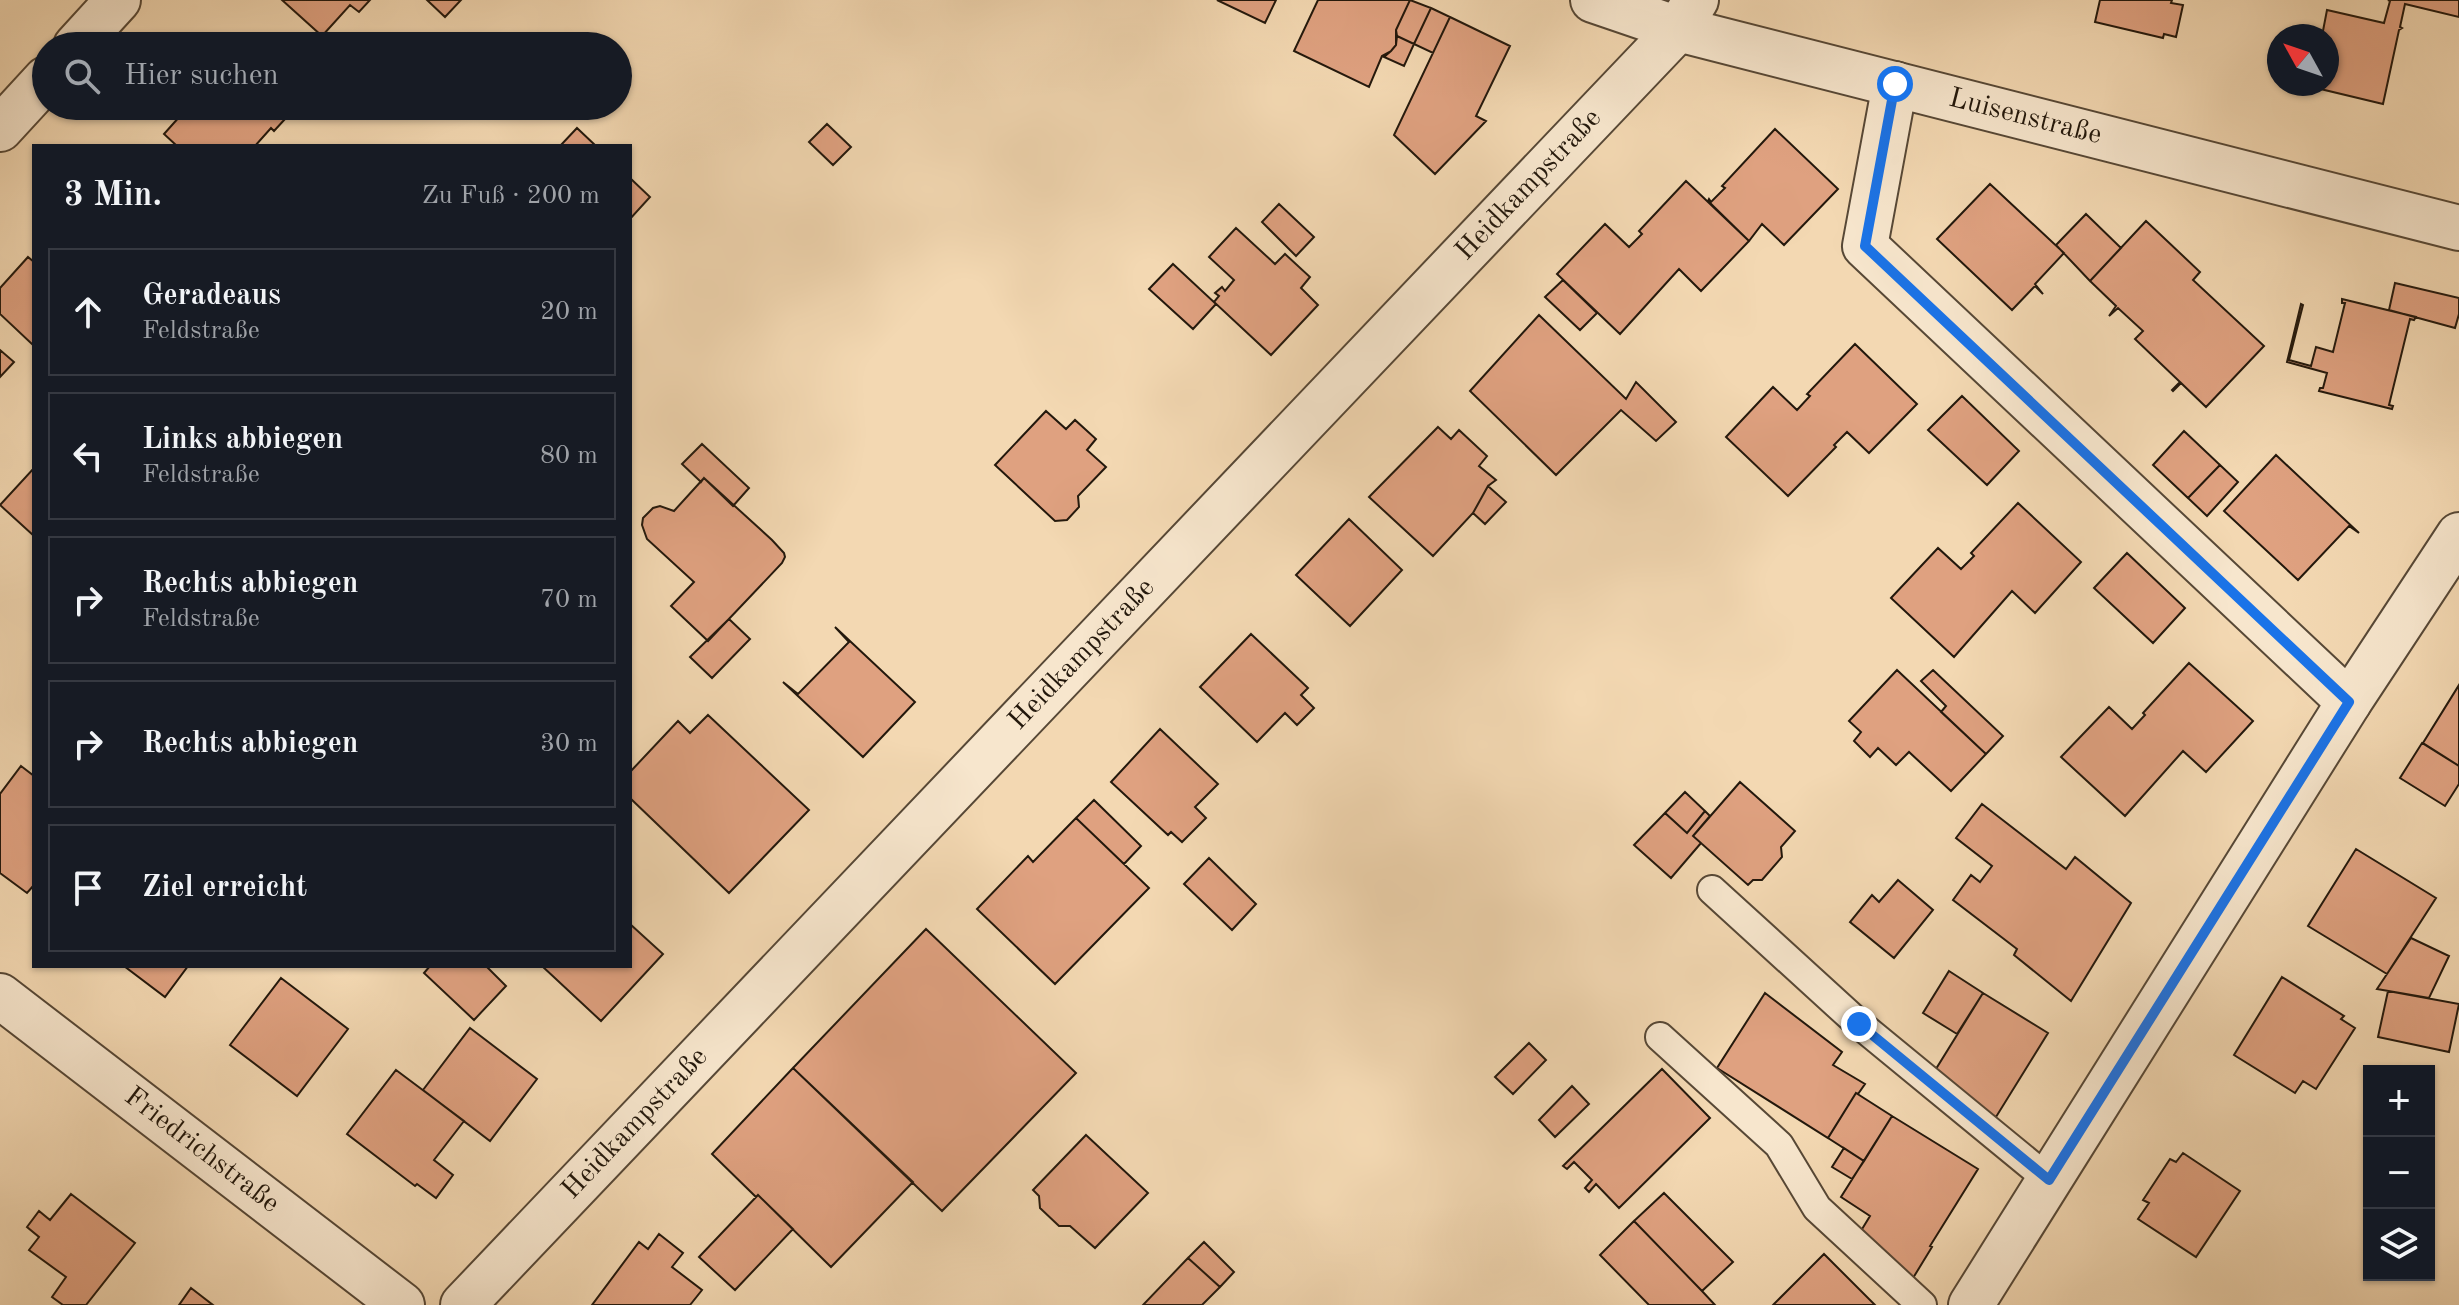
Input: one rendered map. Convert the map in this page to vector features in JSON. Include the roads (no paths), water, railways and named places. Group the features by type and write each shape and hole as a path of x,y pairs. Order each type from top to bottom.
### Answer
{"street":[{"path":"89,32 118,0"},
{"name":"Luisenstraße","path":"1593,0 1687,14 1895,84 2459,228"},
{"name":"Heidkampstraße","path":"463,1305 1687,14"},
{"path":"1895,84 1865,246 2349,702"},
{"path":"0,129 32,94"},
{"path":"1971,1305 2349,702 2459,535"},
{"name":"Friedrichstraße","path":"0,996 402,1305"}],"lane":[{"path":"1712,890 1859,1024 2049,1180"},
{"path":"1660,1037 1779,1145 1817,1208 1922,1305"}]}
